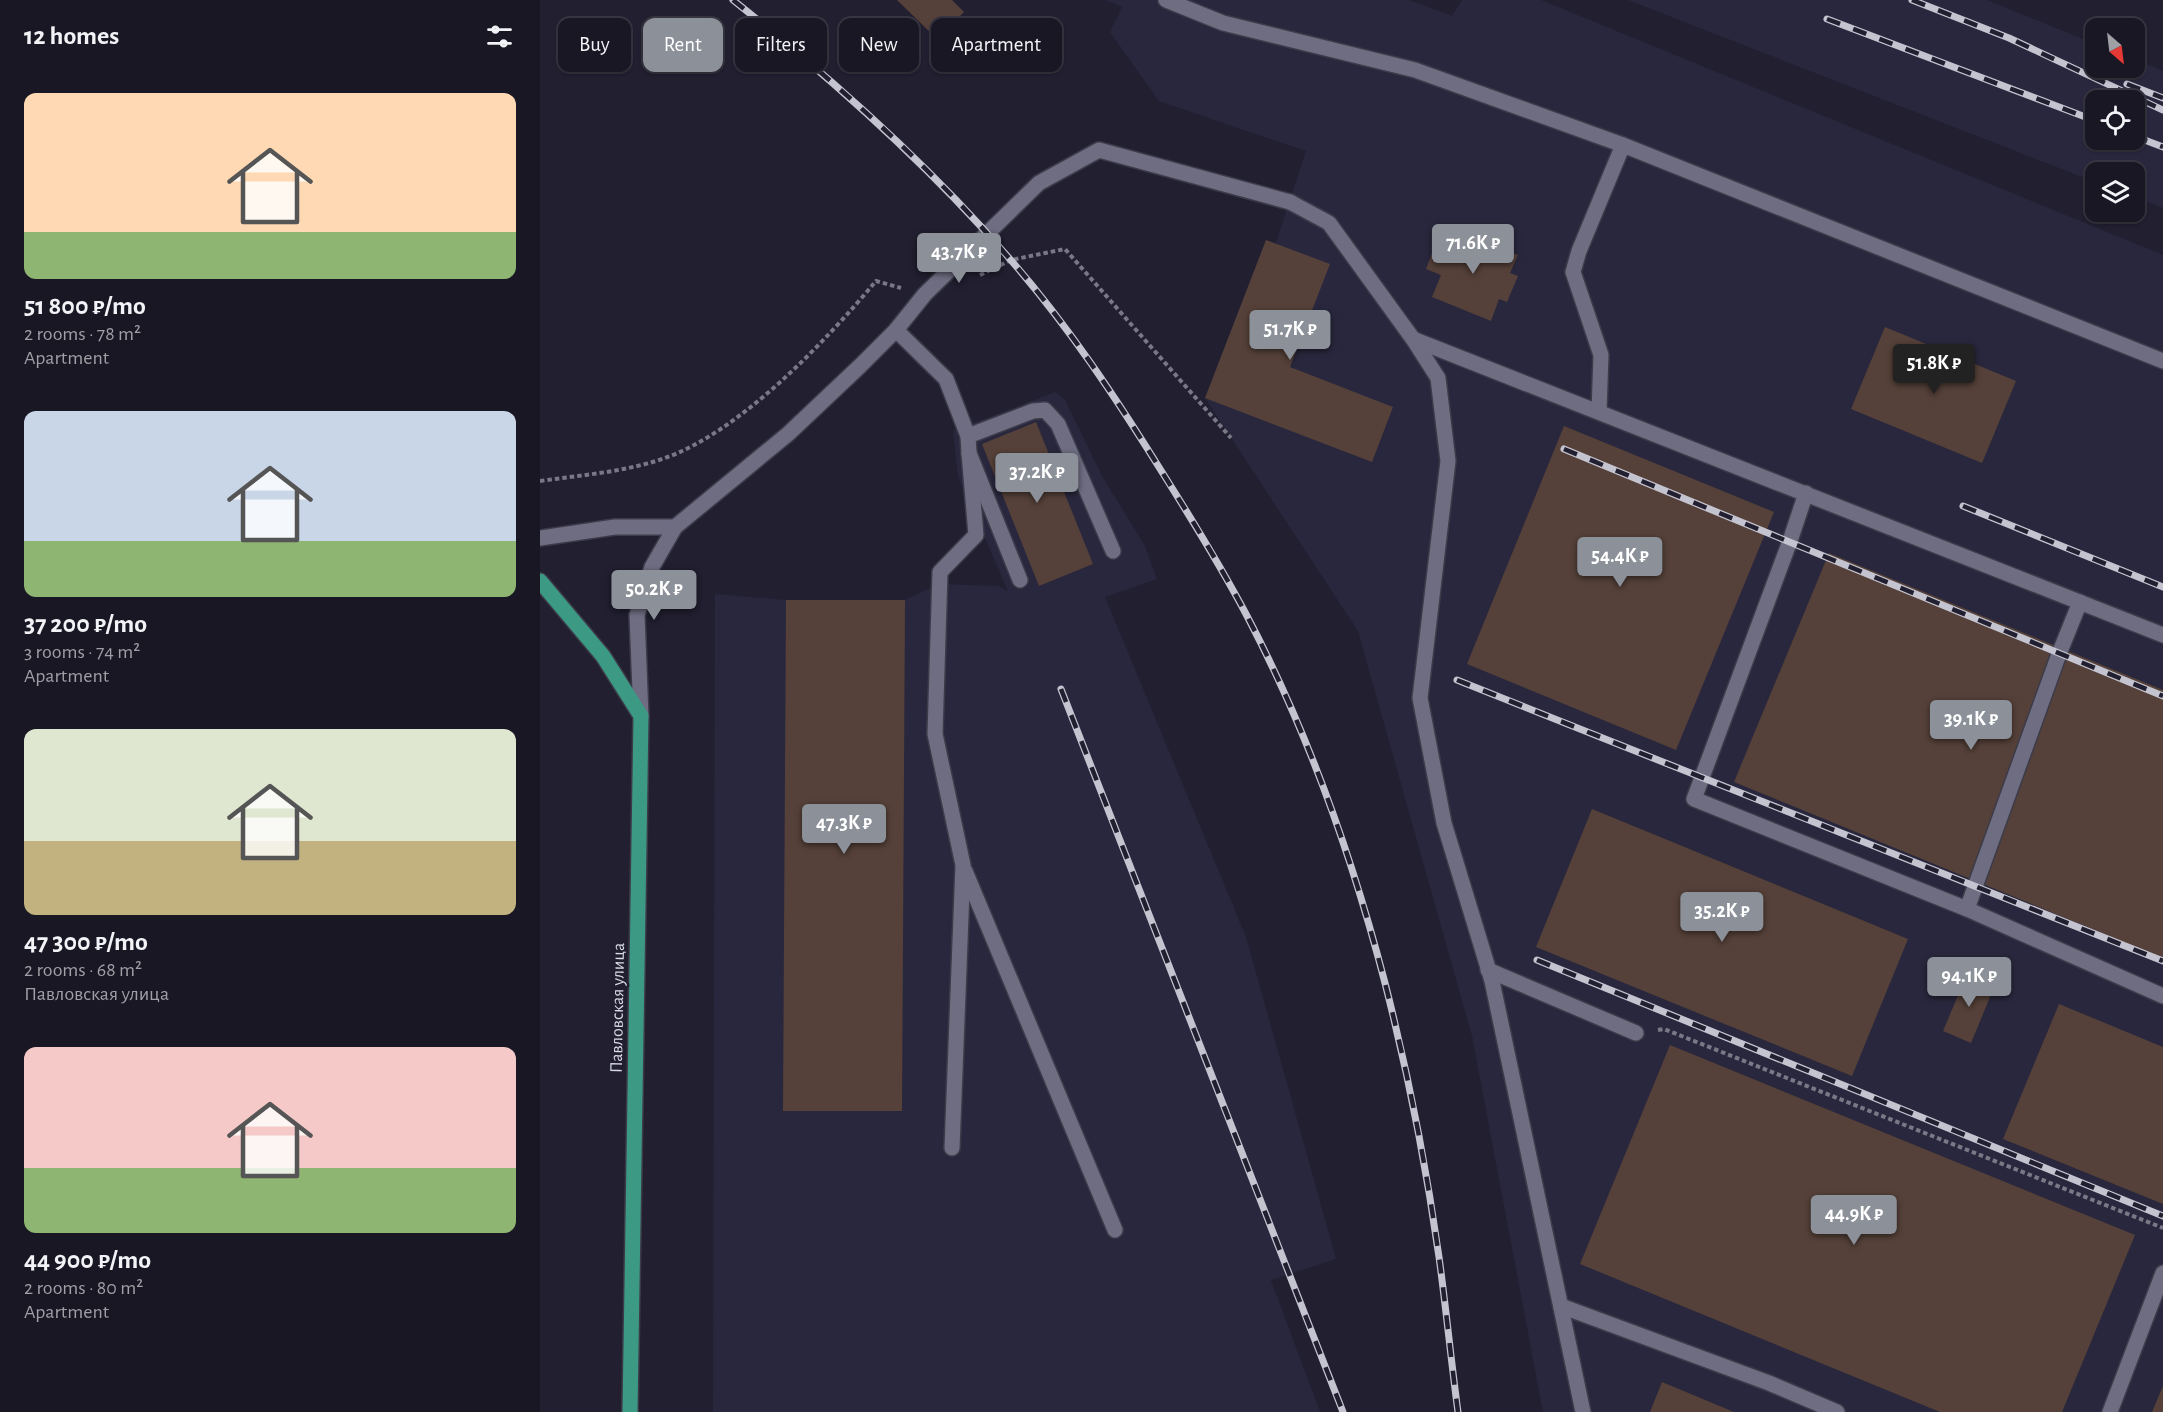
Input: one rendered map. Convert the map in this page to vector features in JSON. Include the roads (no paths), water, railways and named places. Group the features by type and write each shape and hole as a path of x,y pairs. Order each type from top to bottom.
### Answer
{"main road":[{"path":"540,581 603,656 641,716"},
{"name":"Павловская улица","path":"630,1412 641,716"}],"street":[{"path":"1166,0 1223,23 1415,70 1623,145 2163,361"},
{"path":"1599,412 1601,355 1573,272 1579,251 1623,145"},
{"path":"641,716 637,615 652,567 675,527 788,434 860,366 896,330 925,294 1039,183 1099,150 1290,202 1329,223 1413,339 1438,378 1448,461 1420,698 1444,823 1488,970 1537,1188 1583,1412"},
{"path":"896,330 946,379 968,436 976,535 940,572 935,734 963,865 1115,1230"},
{"path":"1413,339 2163,635"},
{"path":"968,436 1033,411 1045,410 1058,424 1113,551"},
{"path":"969,453 1020,580"},
{"path":"1806,493 1791,542 1694,799 1967,909 2163,996"},
{"path":"540,538 615,527 675,527"},
{"path":"1967,909 2080,602"},
{"path":"952,1148 963,865"},
{"path":"1488,970 1636,1033"},
{"path":"2110,1412 2163,1273"},
{"path":"1561,1306 1768,1383 1837,1412"}],"railway":[{"path":"733,0 842,91 911,155 978,223 1030,283 1071,335 1127,417 1173,489 1246,614 1289,703 1326,794 1358,888 1385,983 1409,1085 1428,1188 1458,1412"},
{"path":"1912,0 2009,38 2163,110"},
{"path":"1827,19 2085,117"},
{"path":"2127,84 2163,98"},
{"path":"2145,140 2163,147"},
{"path":"1564,449 2163,696"},
{"path":"1963,506 2163,587"},
{"path":"1457,680 2163,961"},
{"path":"1061,689 1343,1412"},
{"path":"1537,960 2163,1216"}]}
